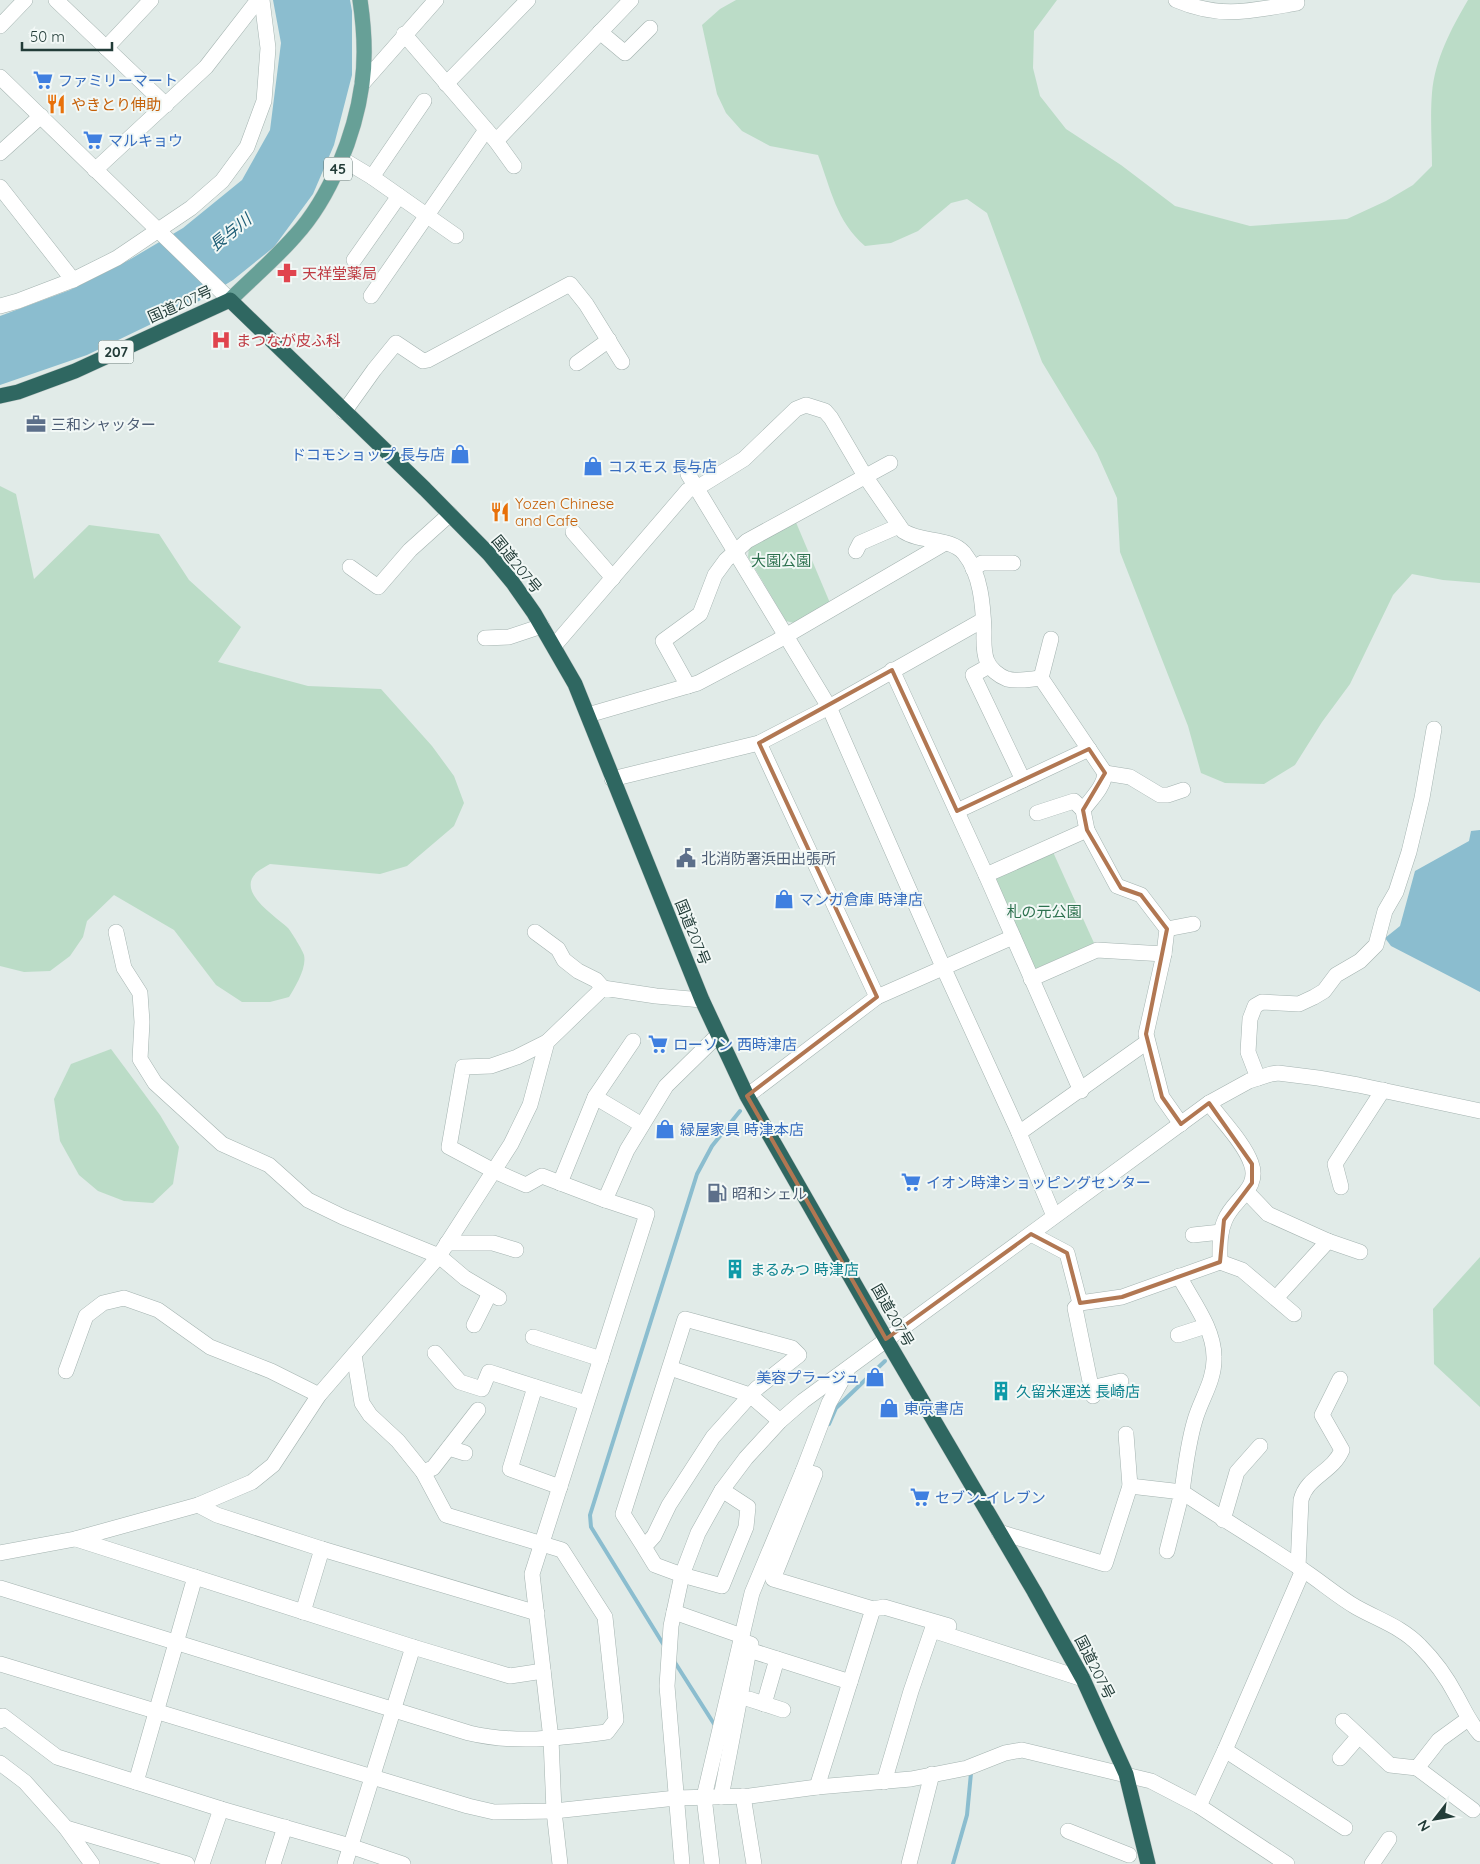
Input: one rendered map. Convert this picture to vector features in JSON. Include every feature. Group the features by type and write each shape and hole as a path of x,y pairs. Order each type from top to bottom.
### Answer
{"highway":[{"name":"国道207号","path":"0,396 18,392 75,371 226,297 450,514 489,554 513,583 542,626 575,684 702,1000 746,1096 1034,1591 1083,1679 1126,1774 1148,1864"}],"main road":[{"name":"45","path":"226,297 296,236 327,190 342,159 350,135 362,84 364,29 360,0"}],"street":[{"path":"0,26 24,0"},
{"path":"56,0 166,105"},
{"path":"106,48 151,0"},
{"path":"95,170 206,67 258,0"},
{"path":"0,306 73,280 117,258 160,233 222,181 247,147 264,101 268,48 262,0"},
{"path":"362,84 404,34 436,0"},
{"path":"446,84 528,0"},
{"path":"371,296 427,215 491,136 631,0"},
{"path":"1176,0 1197,8 1222,12 1252,11 1297,3"},
{"path":"600,32 625,53 650,28"},
{"path":"404,34 491,136 514,166"},
{"path":"0,76 226,297"},
{"path":"372,177 424,101"},
{"path":"0,153 41,116"},
{"path":"342,159 372,177 456,236"},
{"path":"0,188 73,280"},
{"path":"354,260 399,196"},
{"path":"344,412 396,343 423,361 428,360 570,284 586,304 622,362"},
{"path":"577,363 609,340"},
{"path":"554,646 688,490 697,488 744,459 796,410 806,405 825,411 831,418 865,476 898,526 909,535 945,543 959,549 968,559 981,597 985,653 989,666 1000,676 1008,679 1041,678"},
{"path":"688,686 663,641 700,614 715,575 726,560 747,541 890,463"},
{"path":"688,474 829,707 944,969 1019,1133 1054,1216"},
{"path":"350,567 378,587 410,550 450,514"},
{"path":"856,551 860,543 898,526"},
{"path":"573,532 612,578"},
{"path":"588,715 688,686 786,635 945,543"},
{"path":"973,569 982,563 1013,563"},
{"path":"612,779 758,743 829,707 983,620"},
{"path":"485,638 509,637 542,626"},
{"path":"1052,639 1041,678 1105,773 1104,781 1083,810"},
{"path":"989,666 973,675 1023,780"},
{"path":"892,670 986,874 1080,1091"},
{"path":"1258,1078 1248,1052 1250,1019 1256,1006 1262,1002 1299,1004 1314,997 1324,991 1336,975 1360,961 1376,945 1385,911 1396,892 1409,852 1422,798 1434,729"},
{"path":"758,743 878,997"},
{"path":"957,812 1089,750"},
{"path":"1105,773 1130,778 1160,795 1168,795 1183,790"},
{"path":"1037,813 1074,801 1083,810 1087,830 1117,886 1141,895 1167,929 1164,954 1147,1027 1148,1042 1162,1097 1181,1124"},
{"path":"986,874 1087,830"},
{"path":"1167,929 1193,924"},
{"path":"116,932 124,968 140,993 142,1022 140,1059 155,1083 222,1144 269,1165 308,1200 343,1218 439,1256 465,1278 495,1296 474,1325"},
{"path":"535,932 558,949 564,960 578,971 596,980 604,988 656,996 702,1000"},
{"path":"746,1096 878,997 1013,937"},
{"path":"1030,979 1097,950 1164,954"},
{"path":"560,1864 554,1811 551,1739 532,1574 647,1214 542,1176 526,1184 494,1171 449,1147 463,1067 491,1066 516,1057 546,1042 604,988"},
{"path":"605,1200 627,1150 666,1086 717,1036"},
{"path":"560,1182 595,1097 608,1075 634,1041"},
{"path":"0,1553 75,1539 198,1505 252,1482 272,1465 319,1395 439,1256 511,1144 530,1105 546,1042"},
{"path":"1019,1133 1148,1042"},
{"path":"682,1864 667,1686 671,1626 682,1575 698,1533 722,1490 746,1458 780,1421 886,1339 1054,1216 1209,1103 1240,1085 1271,1074 1292,1074 1383,1090 1480,1111"},
{"path":"1341,1187 1335,1164 1383,1090"},
{"path":"595,1097 642,1125"},
{"path":"1209,1103 1247,1155 1252,1164 1254,1174 1247,1192 1228,1212 1221,1232 1220,1262"},
{"path":"1247,1192 1268,1214 1360,1252"},
{"path":"1193,1235 1221,1232"},
{"path":"1031,1234 1067,1253 1080,1303"},
{"path":"1276,1298 1328,1240"},
{"path":"447,1242 493,1243 516,1250"},
{"path":"1121,1381 1092,1392 1075,1308 1080,1303 1122,1297 1220,1262 1242,1270 1294,1314"},
{"path":"1168,1551 1182,1492 1190,1436 1212,1375 1214,1356 1206,1326 1179,1276"},
{"path":"66,1371 86,1316 103,1303 124,1298 158,1310 210,1347 271,1371 319,1395"},
{"path":"644,1546 654,1536 669,1505 713,1437 750,1396 799,1354 792,1348 685,1319 623,1514 655,1565 722,1586 746,1526 748,1507 722,1490"},
{"path":"1178,1334 1206,1326"},
{"path":"533,1337 601,1359"},
{"path":"435,1353 460,1382 482,1389 489,1372 586,1403"},
{"path":"0,1588 492,1739 551,1739 607,1732 616,1720 605,1617 562,1550 446,1515 423,1472 398,1441 370,1415 362,1403 354,1356"},
{"path":"720,1797 746,1643 752,1593 829,1404 849,1367"},
{"path":"670,1368 750,1396 780,1421"},
{"path":"1199,1806 1225,1750 1300,1568 1301,1500 1303,1492 1314,1479 1330,1468 1342,1450 1322,1415 1340,1379"},
{"path":"536,1387 510,1468 560,1487"},
{"path":"423,1472 433,1468 478,1410"},
{"path":"999,1532 1105,1564 1130,1486 1126,1434"},
{"path":"1223,1520 1237,1472 1260,1446"},
{"path":"449,1448 465,1453"},
{"path":"803,1471 815,1474 772,1579 873,1609 884,1607 960,1630"},
{"path":"1130,1486 1182,1492 1300,1568 1356,1607 1392,1624 1420,1646 1447,1680 1468,1719 1480,1734"},
{"path":"198,1505 217,1515 322,1549 537,1613"},
{"path":"75,1539 510,1676 543,1671"},
{"path":"303,1612 322,1549"},
{"path":"136,1782 195,1578"},
{"path":"817,1787 873,1609"},
{"path":"674,1612 746,1643 777,1659 850,1682"},
{"path":"884,1782 911,1691 932,1630 1083,1679"},
{"path":"712,1864 704,1797 719,1732 746,1643"},
{"path":"345,1864 413,1647"},
{"path":"777,1659 756,1701 783,1710"},
{"path":"0,1664 157,1710 468,1806 494,1812 554,1811 676,1798 744,1796 817,1787 884,1782 967,1768 1005,1753 1022,1750 1150,1781 1199,1806 1287,1864"},
{"path":"0,1721 4,1716 57,1757 221,1809 350,1846 403,1864"},
{"path":"1417,1768 1439,1740 1468,1719"},
{"path":"1343,1721 1390,1765 1417,1768 1473,1810"},
{"path":"1340,1758 1359,1736"},
{"path":"1225,1750 1345,1828"},
{"path":"0,1763 25,1782 66,1828 92,1864"},
{"path":"909,1864 932,1774"},
{"path":"744,1796 754,1864"},
{"path":"202,1864 221,1809"},
{"path":"273,1864 285,1827"},
{"path":"66,1828 187,1864"},
{"path":"1068,1831 1127,1860 1140,1831"},
{"path":"1372,1864 1389,1839"}],"highlighted area":[{"path":"892,670 957,811 1089,749 1105,773 1083,810 1087,830 1121,888 1141,895 1167,929 1146,1034 1162,1097 1181,1124 1209,1103 1252,1164 1252,1183 1224,1220 1220,1262 1122,1297 1080,1303 1067,1253 1031,1234 886,1339 747,1096 877,997 759,743"}],"green space":[{"path":"736,0 1057,0 1034,31 1033,68 1040,96 1066,129 1121,165 1175,206 1250,226 1347,219 1386,201 1413,185 1432,166 1432,93 1440,56 1468,0 1480,0 1480,583 1443,580 1412,574 1393,595 1350,684 1322,722 1295,765 1264,784 1225,783 1201,773 1188,726 1120,552 1117,498 1097,453 1042,362 987,213 967,199 951,203 918,231 891,243 865,246 847,226 835,204 818,155 770,146 742,131 726,113 717,94 702,25 720,9"},
{"path":"0,486 16,494 34,579 89,525 159,534 189,580 241,627 218,662 308,686 381,689 432,746 454,776 464,803 454,826 407,866 380,874 270,864 257,872 252,880 251,888 254,895 267,910 288,928 304,955 304,966 289,997 270,1002 242,1002 216,985 174,930 114,895 87,921 83,937 70,956 50,971 24,972 0,966"},
{"name":"大園公園","path":"795,520 830,603 794,623 786,621 748,557 749,547"},
{"name":"札の元公園","path":"1053,852 1094,943 1035,969 994,878"},
{"path":"111,1049 160,1115 179,1147 173,1184 153,1203 124,1201 98,1191 79,1175 60,1141 54,1099 71,1064"},
{"path":"1480,1257 1480,1407 1434,1364 1433,1309"}],"water":[{"name":"長与川","path":"273,0 350,0 352,11 352,75 334,145 313,194 274,247 233,280 199,301 87,355 0,385 0,316 70,290 129,260 183,228 242,180 270,130 281,43"},
{"path":"1480,830 1480,992 1391,946 1385,938 1400,926 1415,871 1469,841 1471,831"}],"waterway":[{"path":"665,1647 591,1527 590,1515 697,1174 712,1146 740,1111"},
{"path":"829,1424 836,1408 885,1361"},
{"path":"674,1661 716,1727"},
{"path":"953,1864 967,1815 971,1773"}],"place":[{"name":"ファミリーマート","path":"43,80"},
{"name":"やきとり伸助","path":"56,104"},
{"name":"マルキョウ","path":"93,140"},
{"name":"天祥堂薬局","path":"287,273"},
{"name":"まつなが皮ふ科","path":"221,340"},
{"name":"三和シャッター","path":"36,424"},
{"name":"ドコモショップ 長与店","path":"460,454"},
{"name":"コスモス 長与店","path":"593,466"},
{"name":"Yozen Chinese and Cafe","path":"500,512"},
{"name":"北消防署浜田出張所","path":"686,858"},
{"name":"マンガ倉庫 時津店","path":"784,899"},
{"name":"ローソン 西時津店","path":"658,1044"},
{"name":"緑屋家具 時津本店","path":"665,1129"},
{"name":"イオン時津ショッピングセンター","path":"911,1182"},
{"name":"昭和シェル","path":"717,1193"},
{"name":"まるみつ 時津店","path":"735,1269"},
{"name":"美容プラージュ","path":"875,1377"},
{"name":"久留米運送 長崎店","path":"1001,1391"},
{"name":"東京書店","path":"889,1408"},
{"name":"セブン-イレブン","path":"920,1497"}]}
